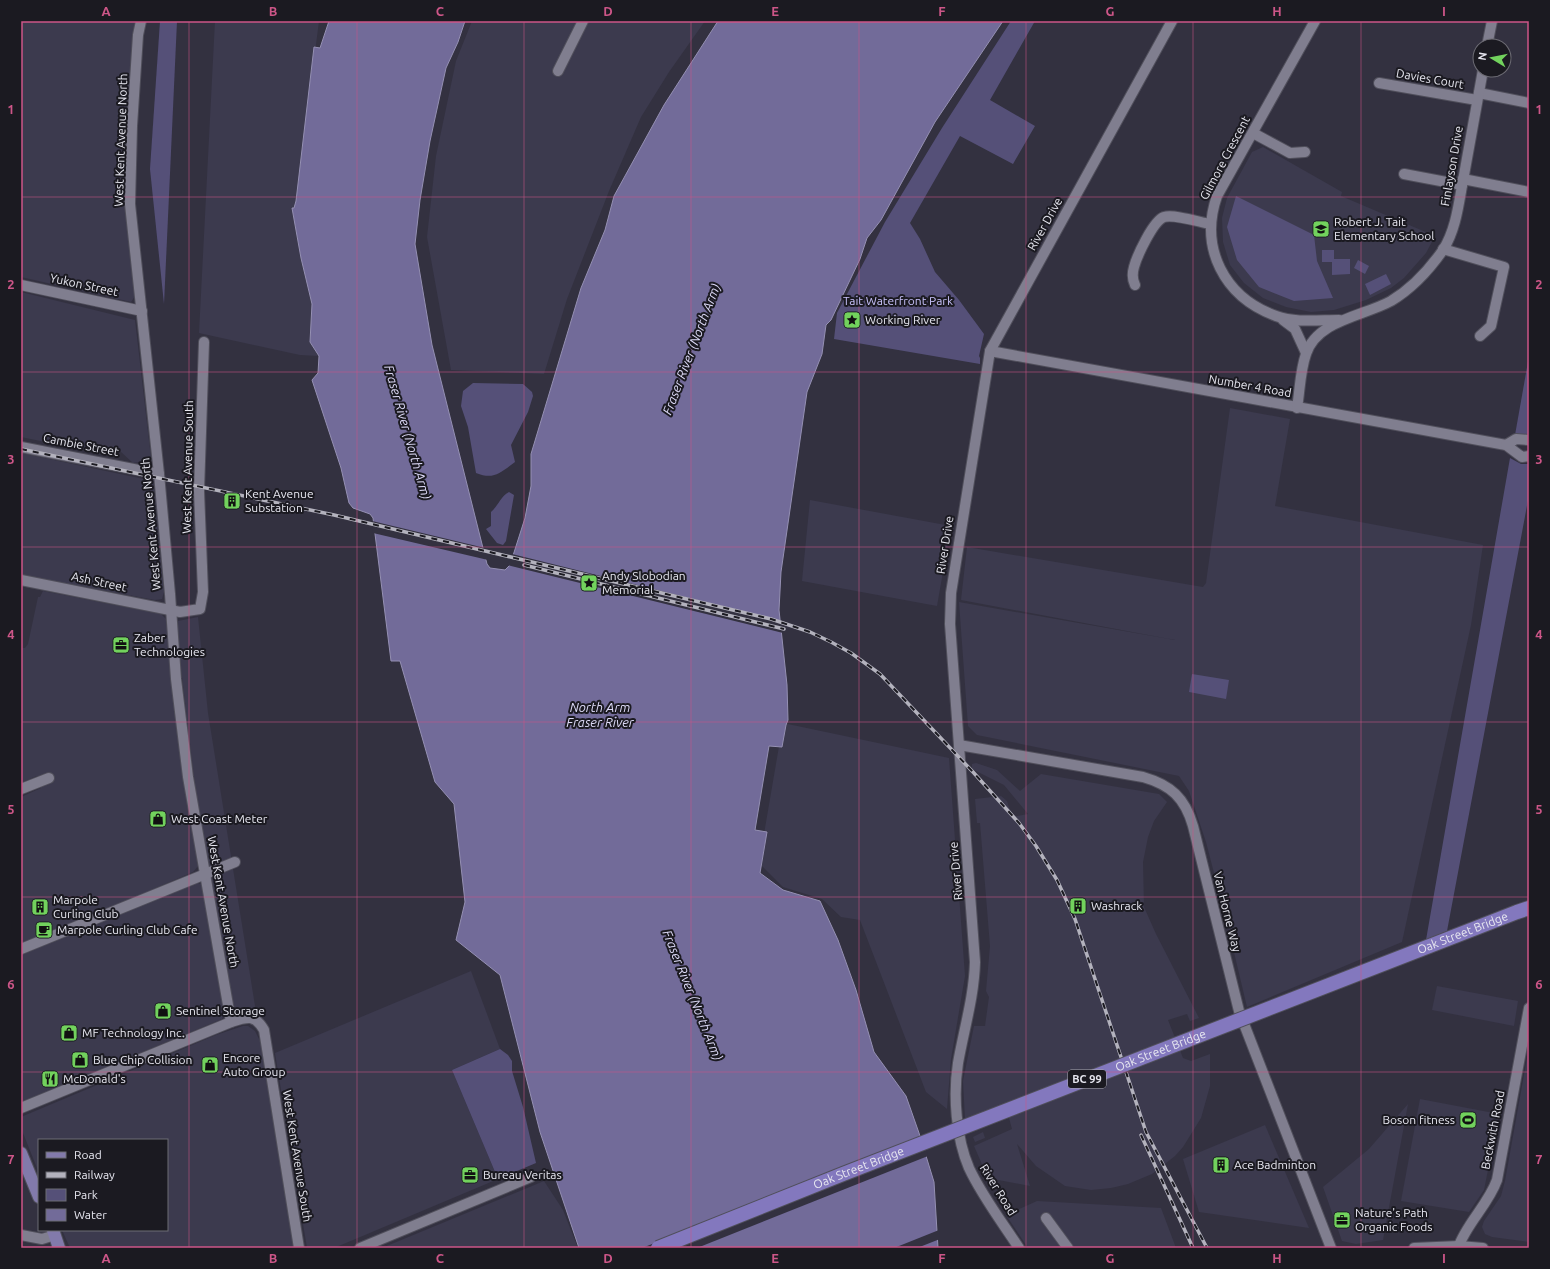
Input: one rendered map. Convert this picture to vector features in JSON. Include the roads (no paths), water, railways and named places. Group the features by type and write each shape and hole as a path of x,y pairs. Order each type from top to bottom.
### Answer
{"highway":[{"name":"Oak Street Bridge","path":"658,1248 921,1143 1529,908"},
{"name":"Oak Street Bridge","path":"678,1248 1415,959 1529,917"}],"main road":[{"path":"21,1153 38,1195"},
{"path":"54,1233 59,1248"}],"street":[{"name":"West Kent Avenue North","path":"141,21 136,73 130,194 159,474 176,679 188,777 231,1022"},
{"path":"558,71 583,21"},
{"name":"River Drive","path":"958,1119 956,1096 957,1074 972,1003 975,962 950,608 990,351 1172,21"},
{"name":"Gilmore Crescent","path":"1306,353 1295,329 1276,316 1249,303 1234,290 1225,277 1213,249 1210,224 1212,210 1217,196 1315,21"},
{"path":"1489,38 1492,21"},
{"name":"Finlayson Drive","path":"1297,408 1306,353 1324,330 1339,320 1377,308 1404,292 1432,265 1443,249 1451,233 1458,210 1482,78"},
{"name":"Davies Court","path":"1379,83 1529,103"},
{"path":"1253,133 1290,153 1305,152"},
{"path":"1404,174 1529,192"},
{"path":"1135,285 1132,278 1134,267 1152,229 1163,217 1171,216 1210,224"},
{"path":"1443,249 1504,267 1491,326 1480,336"},
{"name":"Yukon Street","path":"21,285 142,310"},
{"name":"Gilmore Crescent","path":"1276,316 1293,320 1339,320"},
{"name":"West Kent Avenue South","path":"171,611 195,611 200,609 202,604 203,592 199,492 204,342"},
{"name":"Number 4 Road","path":"990,351 1506,445 1522,457 1529,456"},
{"name":"Number 4 Road","path":"1506,445 1516,439 1529,440"},
{"name":"Cambie Street","path":"21,447 159,474"},
{"name":"Ash Street","path":"21,580 171,611"},
{"name":"Van Horne Way","path":"959,745 1143,777 1167,786 1180,800 1187,810 1193,826 1239,1011 1331,1248"},
{"path":"21,789 49,778"},
{"path":"21,949 235,862"},
{"name":"Beckwith Road","path":"1458,1247 1467,1230 1486,1204 1497,1180 1529,1008"},
{"name":"West Kent Avenue South","path":"231,1022 254,1018 259,1022 264,1030 299,1248"},
{"path":"21,1108 231,1022"},
{"name":"River Road","path":"958,1119 968,1166 1019,1248"},
{"path":"360,1248 531,1177"},
{"path":"1046,1218 1068,1248"},
{"path":"21,1234 42,1239 54,1233"},
{"path":"1414,1248 1483,1248"}],"water":[{"name":"North Arm Fraser River","path":"329,21 465,21 458,42 446,68 430,141 420,200 415,244 432,345 487,564 490,568 505,570 510,565 525,518 531,486 531,454 581,288 605,230 614,196 664,105 718,21 1003,21 935,122 881,220 867,238 860,259 831,320 826,325 822,354 807,392 781,572 779,610 787,685 788,720 782,747 769,746 755,830 767,832 760,873 783,890 820,901 838,940 856,990 874,1052 906,1096 919,1133 934,1182 938,1248 579,1248 540,1132 500,975 456,940 465,902 454,804 435,782 400,661 391,661 373,518 370,514 353,508 349,503 341,468 312,380 318,373 319,356 310,342 312,304 301,258 292,208 294,208 296,201 314,47 320,48"}],"railway":[{"path":"21,449 334,515 771,619 810,632 851,653 880,674 973,772 1019,823 1036,846 1057,880 1075,919 1146,1132 1207,1248"},
{"path":"524,565 784,629"},
{"path":"1141,1135 1193,1248"}],"place":[{"name":"Robert J. Tait Elementary School","path":"1321,229"},
{"name":"Working River","path":"852,320"},
{"name":"Kent Avenue Substation","path":"232,501"},
{"name":"Andy Slobodian Memorial","path":"589,583"},
{"name":"Zaber Technologies","path":"121,645"},
{"name":"West Coast Meter","path":"158,819"},
{"name":"Washrack","path":"1078,906"},
{"name":"Marpole Curling Club","path":"40,907"},
{"name":"Marpole Curling Club Cafe","path":"44,930"},
{"name":"Sentinel Storage","path":"163,1011"},
{"name":"MF Technology Inc.","path":"69,1033"},
{"name":"Blue Chip Collision","path":"80,1060"},
{"name":"Encore Auto Group","path":"210,1065"},
{"name":"McDonald's","path":"50,1079"},
{"name":"Boson fitness","path":"1468,1120"},
{"name":"Ace Badminton","path":"1221,1165"},
{"name":"Bureau Veritas","path":"470,1175"},
{"name":"Nature's Path Organic Foods","path":"1342,1220"}],"park label":[{"name":"Tait Waterfront Park","path":"898,301"}],"water label":[{"name":"Fraser River (North Arm)","path":"691,349"},
{"name":"Fraser River (North Arm)","path":"408,432"},
{"name":"Fraser River (North Arm)","path":"693,995"}]}
